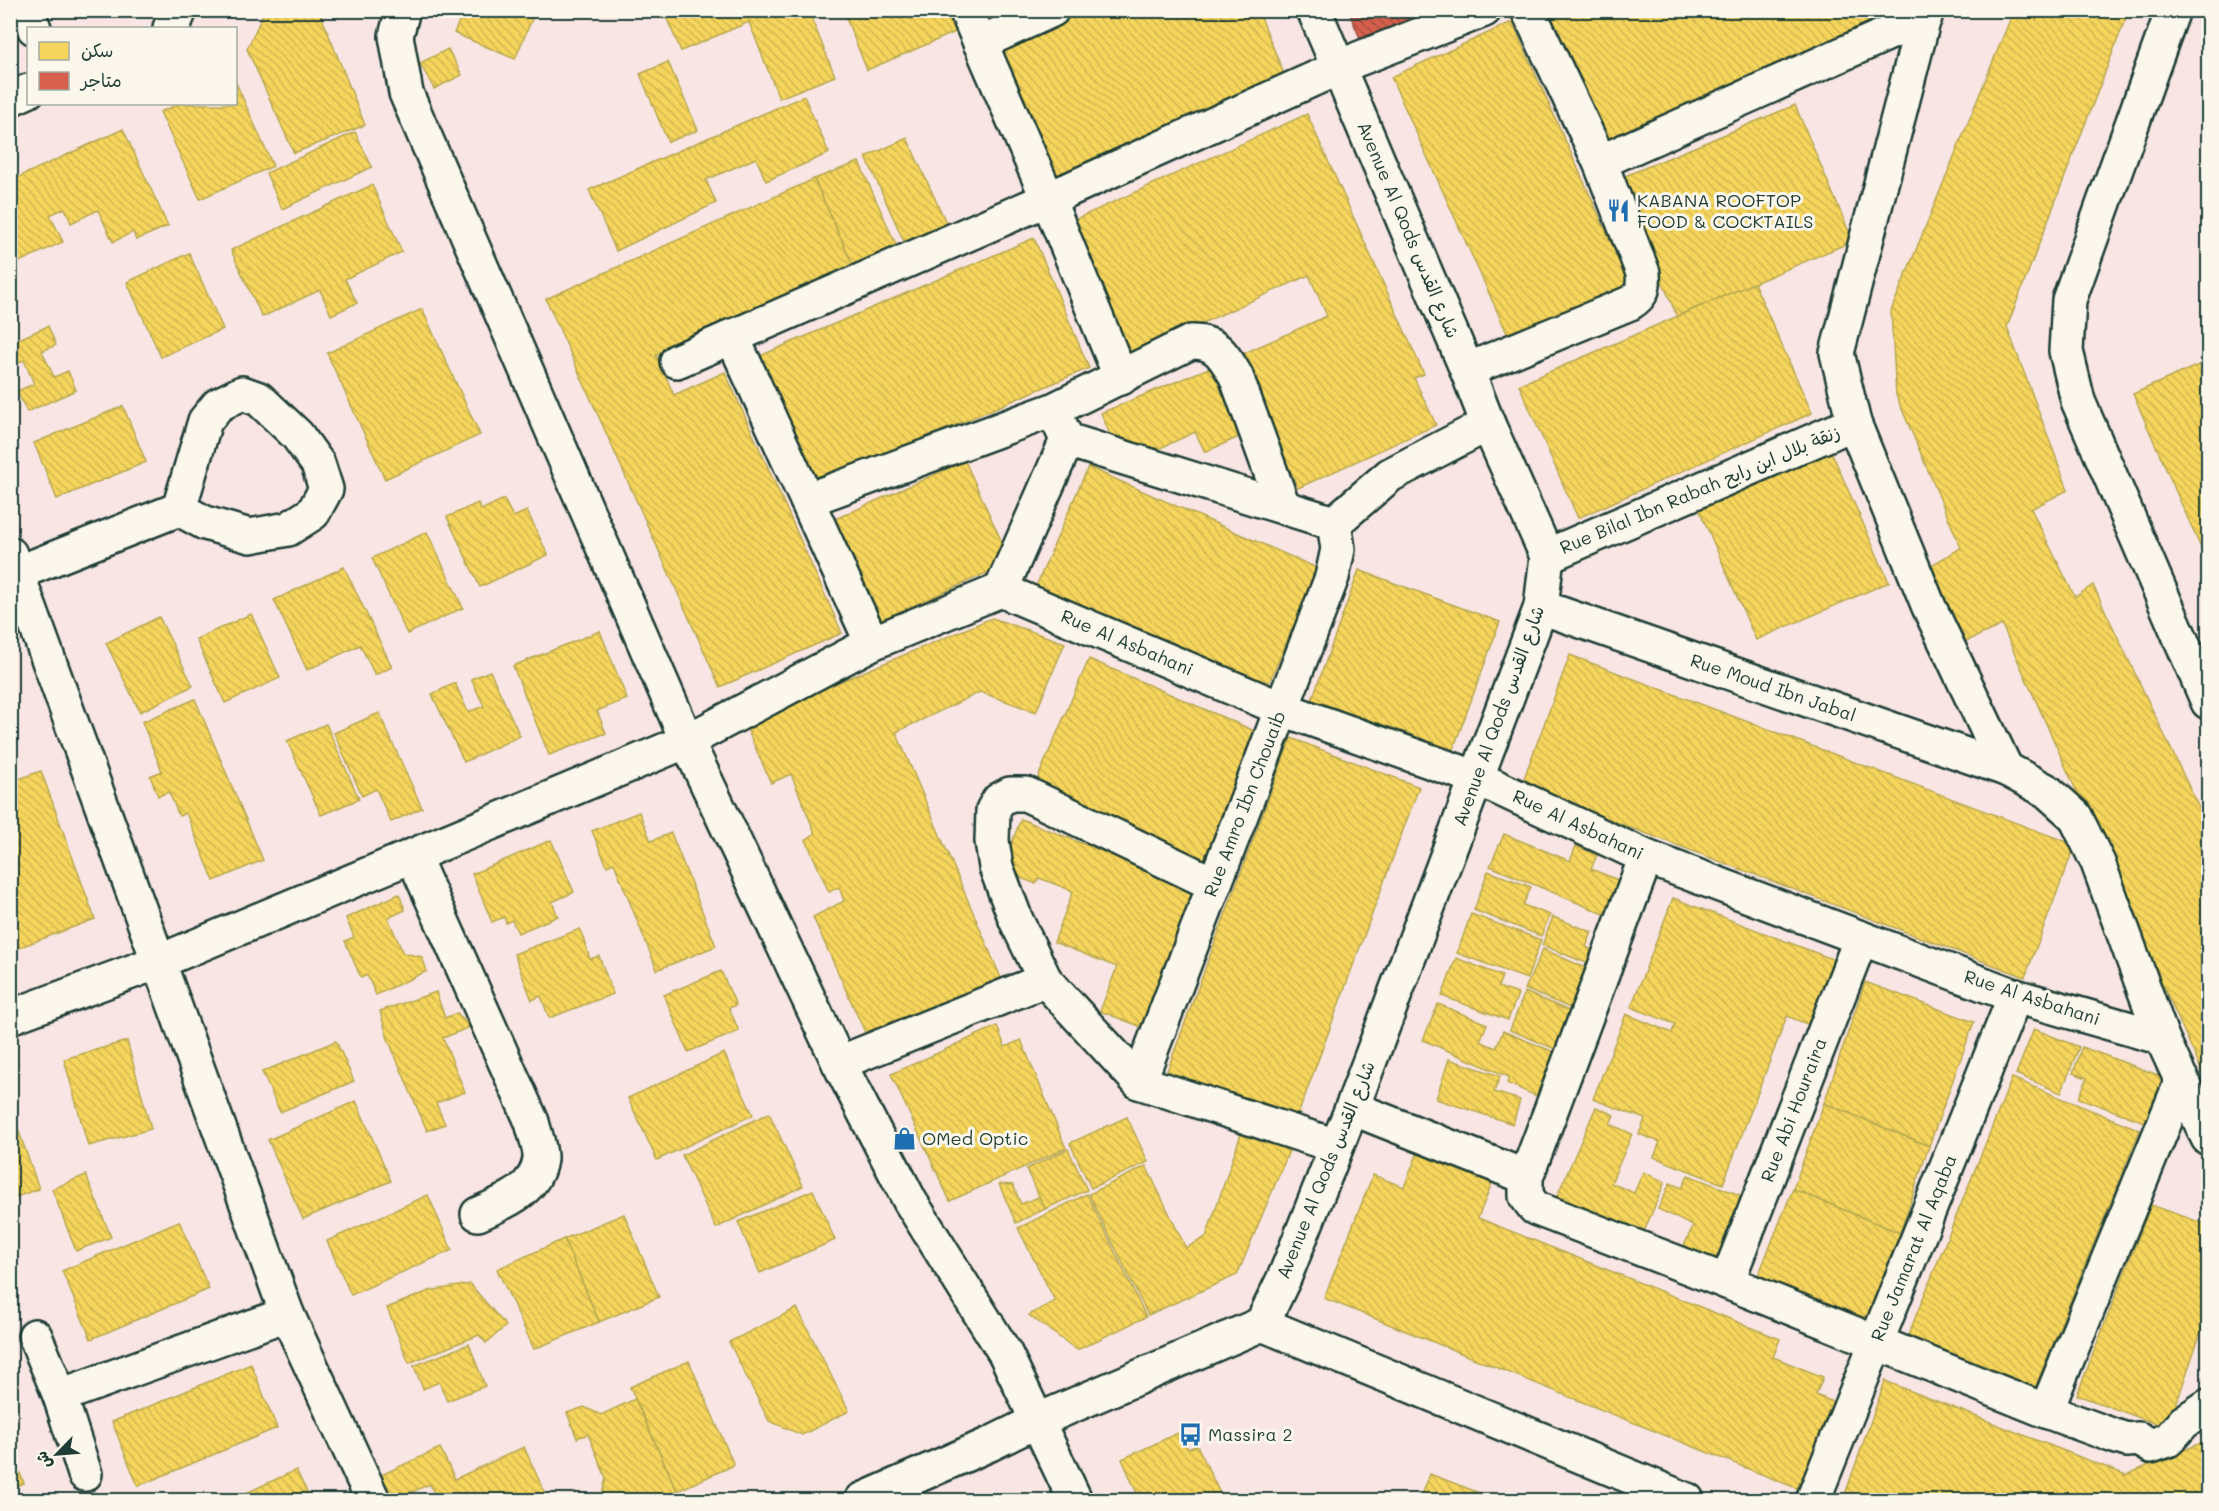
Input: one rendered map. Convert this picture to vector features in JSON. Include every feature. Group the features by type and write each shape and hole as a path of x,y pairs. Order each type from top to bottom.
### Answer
{"street":[{"path":"26,10 34,27"},
{"path":"171,27 180,10"},
{"path":"403,10 396,36 406,93 687,741 839,1063 910,1200 1005,1353 1039,1420 1075,1500"},
{"path":"966,10 1048,199 1121,378"},
{"path":"980,43 1052,10"},
{"name":"Avenue Al Qods شارع القدس","path":"1262,1324 1285,1276 1352,1108 1541,607 1547,556 1488,424 1314,10"},
{"path":"677,361 1048,199 1339,67 1485,10"},
{"path":"1467,370 1630,303 1641,296 1644,285 1643,273 1600,162 1528,10"},
{"path":"2173,10 2069,300 2066,351 2078,401 2208,702"},
{"path":"1600,162 1925,14"},
{"path":"1925,14 1837,353 1854,423 1929,607 2006,769"},
{"path":"10,99 27,91"},
{"path":"732,336 872,643"},
{"path":"807,500 1053,410 1191,342 1203,342 1213,345 1226,359 1236,376 1284,507"},
{"path":"178,509 205,421 218,405 242,393 259,399 297,435 318,464 326,489 313,513 288,528 250,536 205,523 178,509 14,563 287,1314 373,1500"},
{"path":"1053,410 1067,440 1334,523 1390,475 1488,424"},
{"name":"Rue Bilal Ibn Rabah زنقة بلال ابن رابح","path":"1547,556 1854,423"},
{"path":"10,1017 158,962 687,741 872,643 1001,590 1067,440"},
{"name":"Rue Amro Ibn Chouaib","path":"1139,1082 1280,708 1332,577 1338,549 1334,523"},
{"name":"Rue Al Asbahani","path":"1001,590 1280,708 1477,778 1646,857 2015,996 2162,1038"},
{"name":"Rue Moud Ibn Jabal","path":"1541,607 2006,769 2047,791 2076,816 2098,863 2162,1038 2208,1138"},
{"path":"1214,884 1026,794 1010,794 999,800 993,810 992,841 996,867 1016,920 1045,980 1139,1082 1336,1146"},
{"path":"413,856 532,1122 540,1158 532,1179 516,1197 478,1214"},
{"path":"1646,857 1526,1177 1526,1196 1535,1208 1727,1282 2046,1411 2127,1440 2139,1439 2151,1446 2168,1440 2184,1422 2208,1406"},
{"name":"Rue Abi Houraira","path":"1727,1282 1861,938"},
{"path":"839,1063 1045,980"},
{"name":"Rue Jamarat Al Aqaba","path":"1813,1500 2015,996"},
{"path":"2046,1411 2182,1080"},
{"path":"1352,1108 1526,1177"},
{"path":"60,1396 287,1314"},
{"path":"862,1500 1039,1420 1262,1324 1687,1500"},
{"path":"35,1336 60,1396 85,1474"}],"building: سكن":[{"path":"265,10 315,10 320,13 365,125 294,153 247,49"},
{"path":"464,10 511,10 532,19 515,59 454,33"},
{"path":"663,10 808,10 835,76 779,98 749,22 681,51"},
{"path":"865,10 951,10 960,30 867,70 846,18"},
{"path":"1083,10 1258,10 1288,84 1055,182 998,47"},
{"path":"1547,10 1897,10 1606,146 1544,12"},
{"path":"2014,10 2129,10 2007,327 2068,490 2031,509 2075,597 2093,585 2208,827 2208,1085 2002,625 1954,647 1921,571 1961,548 1896,395 1891,311"},
{"path":"1512,22 1632,289 1512,344 1391,77"},
{"path":"448,49 462,75 434,89 420,63"},
{"path":"668,62 698,130 668,142 640,74"},
{"path":"237,85 273,166 200,199 160,112 177,105 237,105"},
{"path":"804,96 829,153 766,181 756,158 706,180 716,203 616,251 589,190"},
{"path":"1795,105 1853,241 1677,316 1618,179"},
{"path":"1307,114 1424,374 1414,378 1436,425 1298,488 1238,356 1327,316 1309,275 1127,357 1067,223"},
{"path":"123,129 168,226 136,240 133,232 113,242 98,210 71,223 65,208 50,215 63,242 10,266 10,181"},
{"path":"355,132 372,167 282,209 266,173"},
{"path":"907,138 948,227 906,246 866,157"},
{"path":"859,162 898,249 853,266 814,179"},
{"path":"814,179 853,266 656,355 674,395 725,372 842,633 720,687 546,299"},
{"path":"372,185 402,252 345,279 357,303 331,315 320,290 262,317 231,250"},
{"path":"1034,238 1089,368 815,485 760,356"},
{"path":"189,253 223,329 161,357 127,282"},
{"path":"1754,283 1812,413 1578,518 1519,385"},
{"path":"422,309 480,435 385,479 327,353"},
{"path":"48,326 56,345 42,351 54,377 68,371 76,390 27,412 17,391 34,384 24,360 10,366 10,343"},
{"path":"2205,362 2208,370 2208,564 2133,394"},
{"path":"1211,367 1241,436 1205,452 1195,432 1152,452 1111,437 1101,413"},
{"path":"123,406 146,462 57,499 34,443"},
{"path":"1830,449 1889,582 1756,640 1698,507"},
{"path":"965,461 1011,562 879,621 833,520"},
{"path":"1088,467 1319,569 1264,694 1033,593"},
{"path":"504,499 513,517 527,511 548,555 480,587 447,517 478,503 481,510"},
{"path":"427,532 463,608 407,634 372,558"},
{"path":"344,567 392,667 375,675 360,645 307,670 274,600"},
{"path":"1359,570 1500,622 1450,758 1310,705"},
{"path":"251,614 280,678 225,703 196,639"},
{"path":"159,617 193,686 140,712 106,643"},
{"path":"992,618 1065,643 1036,712 980,692 896,732 1004,985 868,1039 813,917 844,901 839,887 829,892 806,840 815,833 791,774 771,783 744,722"},
{"path":"600,631 627,699 597,711 606,733 549,755 513,666"},
{"path":"1570,655 2075,845 2025,977 1521,786"},
{"path":"1089,659 1259,733 1203,862 1033,789"},
{"path":"490,671 520,736 464,762 432,694 455,683 468,712 484,706 471,679"},
{"path":"195,699 263,860 214,881 186,813 179,816 169,792 158,796 150,776 162,771 142,722"},
{"path":"379,713 422,808 391,822 376,789 362,796 334,733"},
{"path":"326,724 359,799 321,815 287,741"},
{"path":"1291,738 1419,787 1296,1120 1167,1071"},
{"path":"41,771 95,919 10,951 10,782"},
{"path":"639,812 651,841 671,833 716,946 657,970 614,863 607,866 592,831"},
{"path":"1021,819 1196,889 1142,1027 1100,1011 1117,967 1054,942 1073,891 1039,878 1036,884 1001,870"},
{"path":"1504,834 1570,861 1576,846 1597,855 1591,869 1630,885 1616,919 1490,866"},
{"path":"551,840 574,892 552,902 558,916 518,933 512,920 506,923 504,917 492,922 472,874"},
{"path":"1488,871 1531,887 1523,905 1550,915 1541,936 1474,910"},
{"path":"399,894 405,910 388,918 403,953 422,957 427,971 376,995 367,975 361,978 345,941 354,937 346,918"},
{"path":"1673,898 1837,961 1812,1026 1787,1016 1723,1184 1654,1157 1660,1142 1639,1134 1645,1119 1593,1099 1626,1014 1672,1033 1675,1024 1631,1007"},
{"path":"1471,914 1541,940 1527,979 1457,953"},
{"path":"1553,917 1592,932 1586,947 1600,953 1594,966 1542,945"},
{"path":"580,929 590,959 599,956 613,994 549,1018 541,996 532,1000 514,954"},
{"path":"1543,949 1592,971 1575,1010 1525,989"},
{"path":"1456,958 1502,976 1498,987 1518,994 1508,1020 1442,996"},
{"path":"721,971 736,1005 729,1008 739,1031 688,1052 664,995"},
{"path":"1865,982 1974,1022 1929,1146 1824,1103"},
{"path":"436,992 445,1018 457,1013 470,1027 443,1038 465,1092 436,1103 445,1124 427,1131 388,1039 380,1011"},
{"path":"1525,992 1576,1014 1560,1051 1510,1030"},
{"path":"1438,1004 1487,1024 1480,1041 1496,1048 1503,1031 1554,1052 1536,1096 1507,1083 1509,1077 1423,1040"},
{"path":"997,1026 1005,1047 1021,1040 1066,1148 950,1201 891,1074"},
{"path":"2034,1029 2079,1047 2061,1093 2016,1074"},
{"path":"127,1041 151,1129 88,1146 64,1059"},
{"path":"336,1041 354,1081 280,1112 262,1072"},
{"path":"2082,1047 2166,1078 2150,1124 2079,1098 2087,1078 2073,1073"},
{"path":"724,1053 753,1115 657,1160 628,1098"},
{"path":"1449,1059 1500,1076 1494,1092 1520,1100 1513,1124 1436,1099"},
{"path":"2012,1078 2140,1130 2034,1390 1907,1338"},
{"path":"356,1101 391,1181 303,1219 268,1140"},
{"path":"1824,1103 1929,1146 1900,1233 1793,1189"},
{"path":"10,1106 39,1189 10,1199"},
{"path":"1596,1107 1614,1115 1610,1124 1632,1134 1611,1183 1634,1193 1643,1172 1665,1182 1643,1234 1557,1196"},
{"path":"769,1113 803,1186 716,1228 682,1155"},
{"path":"1127,1117 1148,1162 1091,1188 1070,1143"},
{"path":"1242,1131 1289,1151 1237,1275 1148,1315 1089,1194 1146,1166 1186,1248 1206,1237"},
{"path":"1421,1145 1495,1175 1478,1218 1780,1339 1773,1357 1823,1377 1816,1395 1835,1403 1801,1490 1324,1298 1373,1175 1404,1187"},
{"path":"1068,1149 1087,1190 1045,1209 1026,1169"},
{"path":"86,1175 111,1237 76,1251 52,1189"},
{"path":"1688,1175 1750,1199 1719,1265 1683,1248 1693,1226 1658,1209 1670,1183 1682,1188"},
{"path":"999,1184 1013,1185 1021,1204 1039,1197 1045,1209 1016,1223"},
{"path":"1793,1189 1900,1233 1866,1320 1758,1276"},
{"path":"813,1190 835,1240 760,1273 738,1222"},
{"path":"1087,1194 1146,1317 1077,1350 1029,1315 1055,1301 1018,1228"},
{"path":"428,1195 452,1250 351,1295 327,1241"},
{"path":"2151,1205 2208,1225 2208,1311 2168,1428 2077,1395"},
{"path":"624,1214 659,1297 599,1322 564,1239"},
{"path":"179,1221 209,1289 91,1339 62,1271"},
{"path":"564,1239 599,1322 534,1349 497,1269"},
{"path":"470,1284 506,1326 486,1343 479,1335 409,1363 387,1308 429,1291"},
{"path":"797,1308 849,1411 802,1435 769,1421 729,1342"},
{"path":"469,1344 485,1386 447,1401 439,1382 423,1389 414,1366"},
{"path":"689,1361 734,1465 677,1491 630,1387"},
{"path":"251,1364 277,1428 138,1486 112,1422"},
{"path":"1885,1381 2126,1475 2208,1440 2208,1500 1843,1500"},
{"path":"635,1399 677,1491 656,1500 608,1500 602,1494 606,1478 588,1434 577,1438 567,1413 584,1407 601,1415"},
{"path":"1180,1432 1188,1449 1197,1445 1223,1500 1140,1500 1122,1459"},
{"path":"524,1447 548,1500 437,1500 430,1484 393,1500 381,1475 440,1448 455,1479"},
{"path":"10,1448 24,1483 12,1488 17,1500 10,1500"},
{"path":"296,1470 311,1500 231,1500"},
{"path":"1430,1474 1498,1500 1420,1500"}],"building: متاجر":[{"path":"1348,10 1454,10 1365,50"}],"place":[{"name":"KABANA ROOFTOP FOOD & COCKTAILS","path":"1619,211"},
{"name":"OMed Optic","path":"904,1139"},
{"name":"Massira 2","path":"1190,1435"}]}
